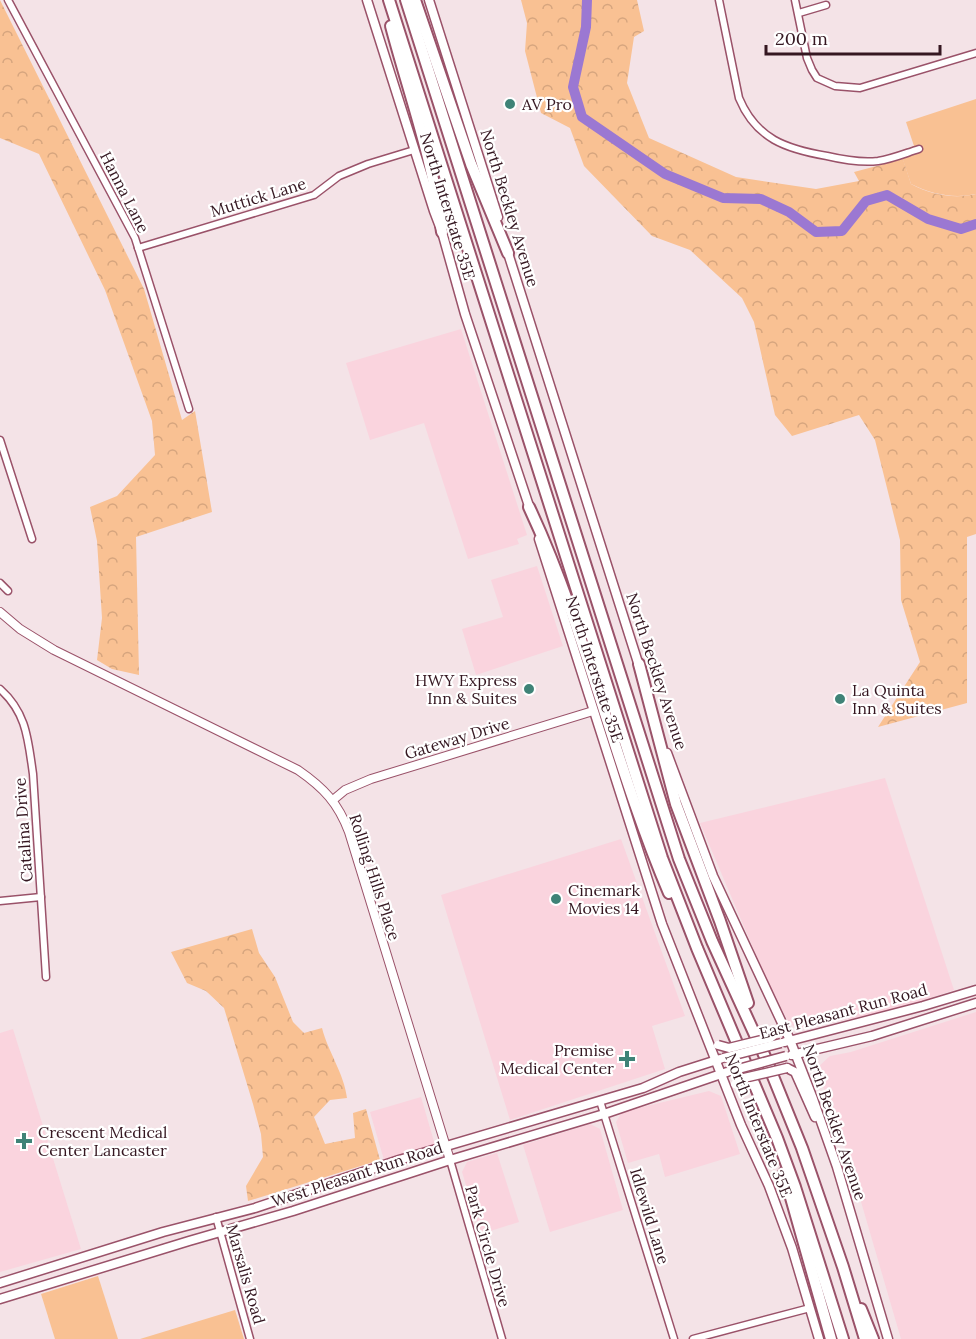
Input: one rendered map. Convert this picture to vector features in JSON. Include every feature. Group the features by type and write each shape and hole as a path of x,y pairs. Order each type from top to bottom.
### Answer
{"highway":[{"path":"383,0 429,163 439,204 442,232"},
{"path":"389,0 662,858 697,948 777,1138 795,1187 843,1339"},
{"path":"406,0 679,860 712,941 762,1050 811,1173 843,1267 864,1339"},
{"path":"415,0 471,164 508,253"},
{"path":"529,507 571,610 646,835 680,919 697,948"},
{"path":"639,664 676,804 749,1006 782,1082 785,1107"},
{"path":"777,1138 786,1183 831,1339"},
{"path":"843,1267 873,1339"}],"main road":[{"name":"North Interstate 35E","path":"367,0 442,232 465,314 662,924 693,1004 727,1072 738,1115 792,1248 819,1339"},
{"name":"North Beckley Avenue","path":"429,0 670,762 713,876 779,1017 785,1042 825,1132 888,1339"},
{"name":"East Pleasant Run Road","path":"720,1058 976,990"},
{"path":"934,1003 938,1015"},
{"name":"East Pleasant Run Road","path":"727,1072 872,1036 976,1003"},
{"path":"693,1004 703,1014 718,1045 729,1048 774,1035 779,1017"},
{"name":"West Pleasant Run Road","path":"0,1283 216,1217 255,1208 446,1146 643,1088 679,1072 720,1058"},
{"path":"738,1115 733,1090 735,1084 744,1078 787,1068 795,1072 818,1123 825,1132"},
{"name":"West Pleasant Run Road","path":"0,1299 604,1114 727,1072"},
{"path":"81,1259 84,1273"}],"street":[{"name":"Hanna Lane","path":"8,0 129,227 138,248 189,408"},
{"path":"719,0 739,98 744,112 765,135 789,148 864,162 881,160 919,149"},
{"path":"795,0 807,58 812,70 817,78 835,86 860,88 976,52"},
{"path":"799,13 826,5"},
{"name":"Muttick Lane","path":"138,248 314,195 339,177 368,164 414,150"},
{"path":"0,440 32,539"},
{"path":"0,583 8,591"},
{"name":"Rolling Hills Place","path":"0,612 28,635 54,650 298,770 314,781 333,800 350,832 450,1160"},
{"name":"Catalina Drive","path":"0,689 19,711 28,741 33,774 46,977"},
{"name":"Gateway Drive","path":"333,800 345,790 371,779 593,711"},
{"path":"0,900 41,897"},
{"name":"Idlewild Lane","path":"600,1101 674,1339"},
{"name":"Park Circle Drive","path":"450,1160 502,1339"},
{"name":"Marsalis Road","path":"216,1217 250,1339"},
{"path":"693,1339 810,1308"}],"shaded area":[{"path":"461,329 527,535 517,539 519,544 468,559 424,423 370,440 346,363"},
{"path":"537,566 563,646 476,675 462,629 503,617 491,580"},
{"path":"885,778 954,990 894,1010 798,1029 789,1023 765,976 700,823"},
{"path":"621,839 685,1016 652,1026 665,1069 510,1120 441,895"},
{"path":"976,1012 976,1339 901,1339 848,1157 829,1099 815,1070 830,1056 851,1052"},
{"name":"Crescent Medical Center Lancaster","path":"13,1029 81,1249 0,1272 0,1033"},
{"path":"709,1091 721,1096 740,1154 665,1177 659,1154 628,1163 616,1122 622,1112"},
{"path":"421,1097 435,1145 384,1160 370,1112"},
{"path":"590,1124 600,1129 623,1210 550,1232 523,1145"},
{"path":"497,1153 519,1222 481,1234 462,1172 467,1162"}],"green space":[{"path":"0,0 144,289 182,420 195,411 212,512 136,537 139,675 112,669 97,660 102,618 97,541 90,507 117,496 155,455 152,421 105,290 39,154 0,138"},
{"path":"521,0 637,0 644,31 634,37 627,83 649,138 736,177 816,189 859,181 854,172 903,159 911,184 919,188 951,196 976,194 976,534 967,537 967,703 878,727 920,662 901,600 900,540 875,440 859,415 792,436 775,415 754,322 742,298 690,250 652,236 584,166 570,128 541,113 525,51 527,23"},
{"path":"976,99 976,194 942,195 911,184 900,151 914,146 906,122"},
{"path":"252,929 259,953 275,977 293,1022 304,1033 322,1028 343,1080 347,1098 330,1100 314,1117 325,1144 355,1138 353,1113 366,1109 380,1160 248,1201 246,1186 263,1157 261,1134 224,1008 206,991 187,983 171,952"},
{"path":"98,1276 118,1339 55,1339 41,1294"},
{"path":"235,1310 244,1339 140,1339"}],"waterway":[{"path":"587,0 586,27 573,87 582,117 665,174 723,198 761,199 789,212 816,232 842,231 866,201 887,195 928,219 961,229 976,224"}],"place":[{"name":"AV Pro","path":"510,104"},
{"name":"HWY Express Inn & Suites","path":"529,689"},
{"name":"La Quinta Inn & Suites","path":"840,699"},
{"name":"Cinemark Movies 14","path":"556,899"},
{"name":"Premise Medical Center","path":"627,1059"},
{"name":"Crescent Medical Center Lancaster","path":"24,1141"}]}
